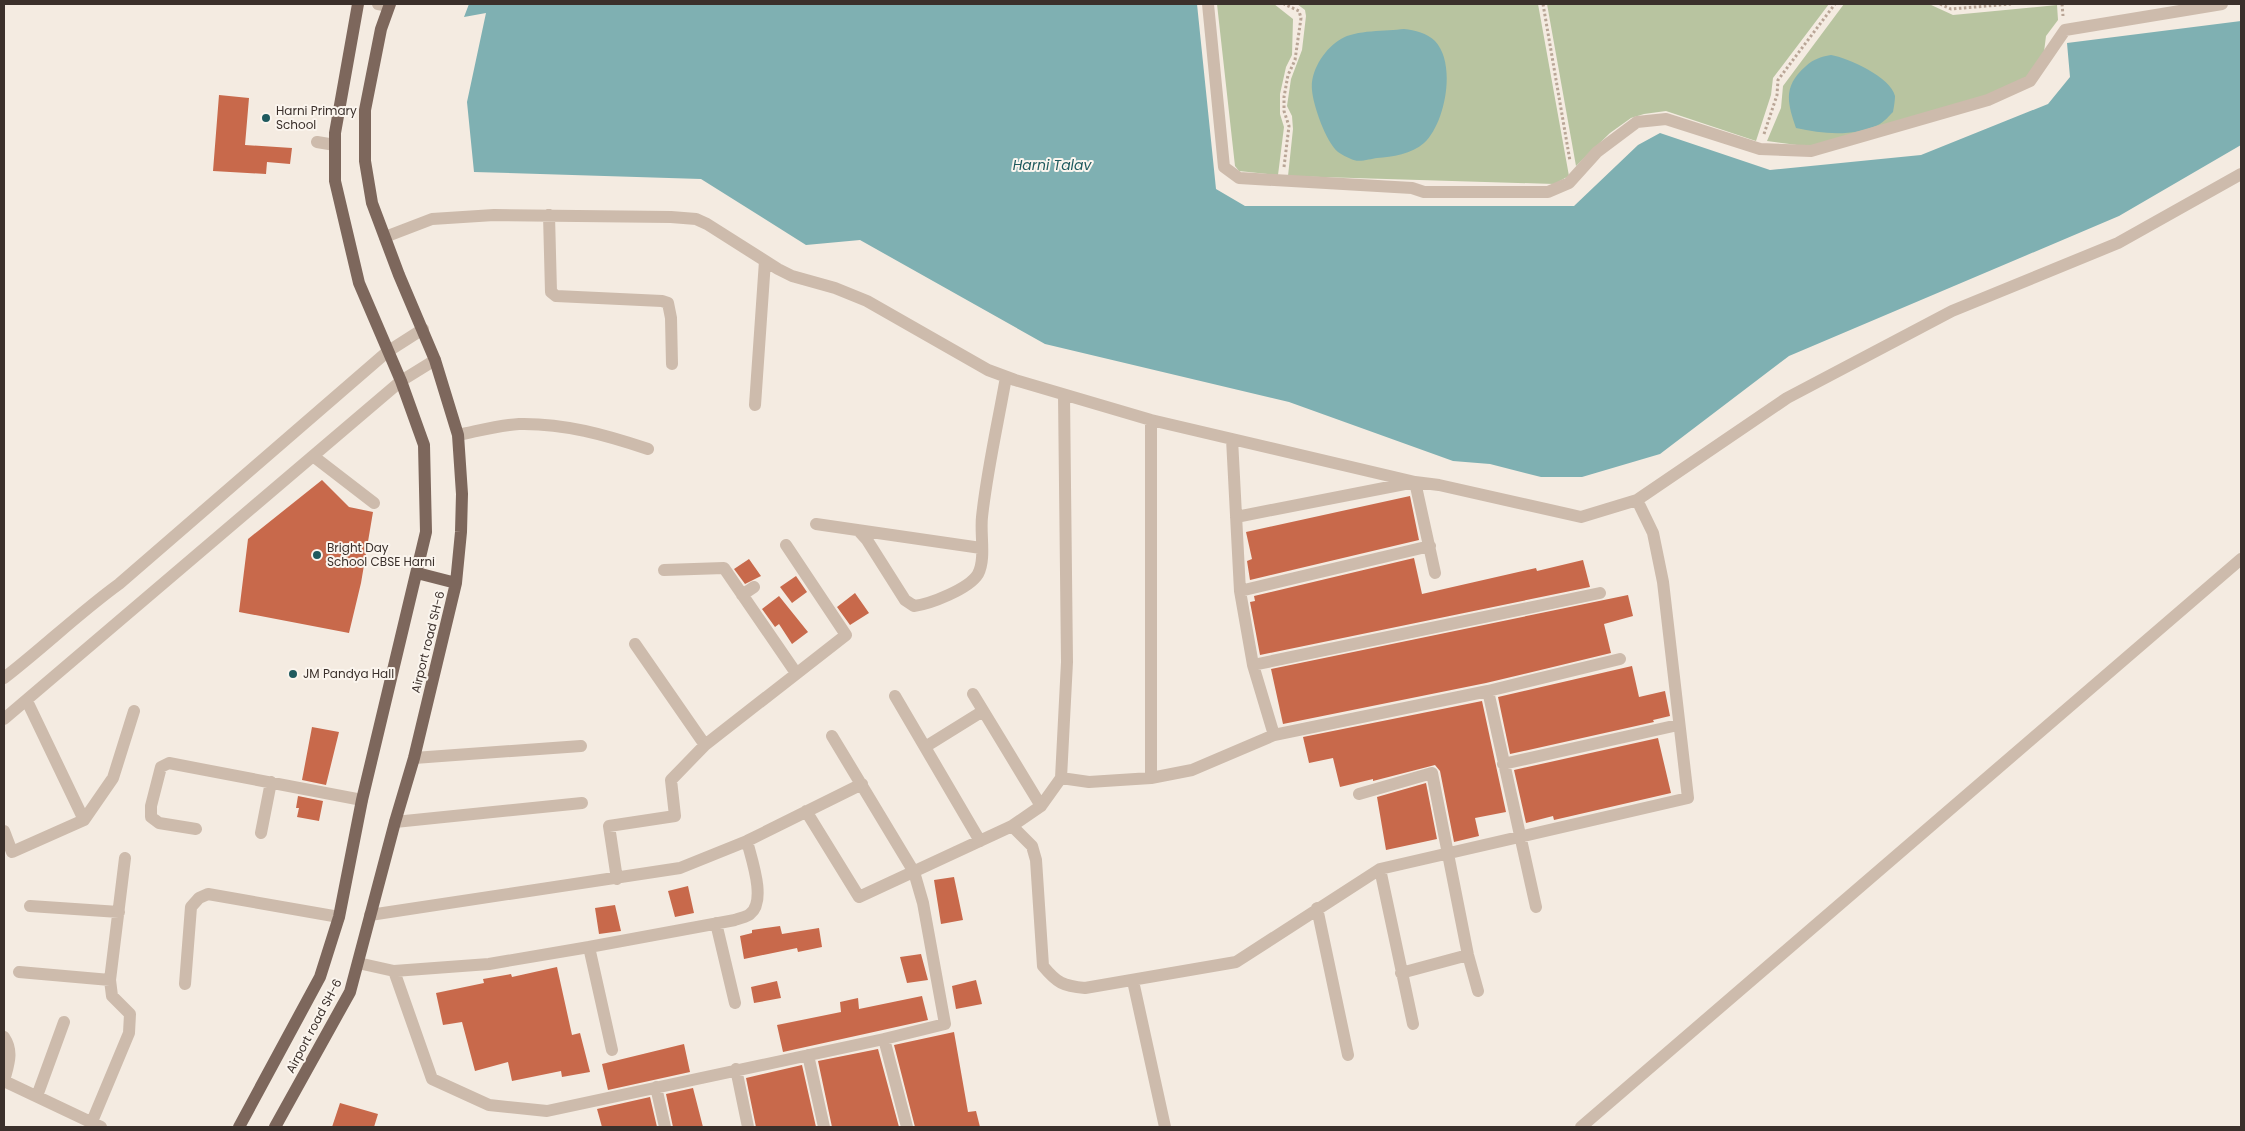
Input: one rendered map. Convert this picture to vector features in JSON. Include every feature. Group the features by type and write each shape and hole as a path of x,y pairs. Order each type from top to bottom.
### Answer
{"main road":[{"path":"239,1127 320,977 339,917 362,800 426,532 424,445 401,381 359,283 336,181 335,134 358,4"},
{"name":"Airport road SH-6","path":"275,1127 350,992 414,758 456,583 461,532 462,494 458,435 435,360 372,203 365,161 366,110 386,4"},
{"path":"417,573 456,583"}],"street":[{"path":"1208,4 1224,167 1240,178 1412,188 1424,192 1548,192 1569,183 1597,152 1637,122 1666,119 1760,150 1811,151 1988,100 2030,81 2065,30 2222,4"},
{"path":"316,142 335,145"},
{"path":"385,237 432,219 494,215 672,216 696,219 792,276 835,288 867,301 988,370 1006,377 1151,420 1415,482 1438,485 1581,517 1637,500 1787,398 1952,310 2118,242 2241,174"},
{"path":"549,215 551,292 556,296 662,301 668,303 672,318 672,364"},
{"path":"755,405 765,261"},
{"path":"4,678 35,654 86,608 119,584 388,352 423,329"},
{"path":"4,719 401,381 435,360"},
{"path":"858,530 867,540 905,600 914,606 927,604 970,583 978,573 982,517 1006,377"},
{"path":"806,811 859,897 1012,826 1041,806 1061,778 1067,662 1064,395"},
{"path":"1151,420 1152,778"},
{"path":"458,435 519,424 563,426 612,437 648,449"},
{"path":"1232,439 1240,591 1253,666 1274,735"},
{"path":"313,456 374,503"},
{"path":"1236,517 1415,482"},
{"path":"1415,482 1435,573"},
{"path":"1012,826 1032,846 1036,860 1043,966 1053,978 1065,986 1086,988 1236,962 1380,869 1688,798 1663,582 1653,533 1637,500"},
{"path":"816,524 981,548"},
{"path":"617,878 609,826 675,816 671,780 705,745 846,635 786,545"},
{"path":"1240,591 1430,546"},
{"path":"1581,1127 2241,559"},
{"path":"664,570 724,568 796,673"},
{"path":"742,595 754,587"},
{"path":"1253,666 1600,593"},
{"path":"636,644 705,745"},
{"path":"1061,778 1088,782 1152,778 1192,770 1274,735 1488,690 1620,659"},
{"path":"1488,690 1536,908"},
{"path":"972,694 1041,806"},
{"path":"895,696 980,841"},
{"path":"27,701 84,820"},
{"path":"4,830 12,852 84,820 112,778 134,711"},
{"path":"925,747 983,711"},
{"path":"1503,764 1678,724"},
{"path":"394,971 432,1079 489,1105 547,1111 736,1069 884,1039 945,1024 923,903 914,872 832,736"},
{"path":"414,758 581,746"},
{"path":"196,829 159,823 151,817 151,806 161,766 170,763 362,800"},
{"path":"1359,794 1432,773 1468,955 1478,991"},
{"path":"261,833 271,782"},
{"path":"370,915 680,868 747,841 862,784"},
{"path":"395,822 582,803"},
{"path":"358,963 394,971 490,964 589,947 750,915 758,903 758,891 747,841"},
{"path":"4,1037 9,1045 10,1058 4,1081 96,1125 129,1033 130,1014 112,996 110,980 125,858"},
{"path":"1380,869 1413,1024"},
{"path":"185,984 192,907 199,898 208,894 339,917"},
{"path":"30,906 119,912"},
{"path":"1317,908 1348,1055"},
{"path":"716,923 735,1003"},
{"path":"589,947 612,1050"},
{"path":"1401,973 1468,955"},
{"path":"18,972 110,980"},
{"path":"1133,981 1165,1127"},
{"path":"38,1096 64,1022"},
{"path":"884,1039 907,1127"},
{"path":"808,1055 824,1127"},
{"path":"736,1069 748,1127"},
{"path":"656,1087 665,1127"}],"path":[{"path":"1282,180 1289,126 1284,111 1284,97 1288,75 1295,60 1301,18 1299,12 1284,4"},
{"path":"1543,4 1574,178"},
{"path":"1760,150 1777,95 1778,80 1835,4"},
{"path":"1940,4 1951,9 2011,4"}],"green space":[{"path":"1217,4 1274,4 1293,19 1292,55 1286,67 1280,94 1280,114 1284,127 1278,175 1239,171 1235,166"},
{"path":"1297,4 1538,4 1569,176 1554,184 1288,176 1293,129 1292,116 1287,106 1291,79 1302,50 1306,16 1305,10"},
{"path":"1547,4 1829,4 1773,78 1771,95 1756,141 1666,111 1644,114 1631,118 1610,133 1576,166"},
{"path":"1844,4 1929,4 1953,15 2057,5 2058,20 2046,36 2044,52 2028,76 1986,97 1812,147 1767,141 1781,108 1783,86"}],"water":[{"name":"Harni Talav","path":"469,4 1197,4 1216,189 1245,206 1574,206 1638,145 1660,133 1770,170 1921,155 2048,104 2070,77 2067,43 2241,21 2241,145 2119,216 1789,356 1660,454 1582,477 1541,477 1490,464 1453,461 1289,402 1045,344 860,240 806,245 701,179 474,172 467,102 486,13 464,17"},
{"path":"1404,29 1425,34 1435,41 1442,51 1446,64 1447,78 1446,94 1438,122 1424,143 1414,150 1395,156 1354,160 1340,153 1329,140 1315,105 1312,90 1313,75 1324,54 1341,39 1363,32"},
{"path":"1831,55 1858,64 1877,75 1892,89 1895,96 1893,112 1878,125 1848,133 1827,133 1796,128 1789,102 1790,88 1793,80 1812,62"}],"building":[{"path":"219,95 249,98 245,145 292,148 290,164 267,162 266,174 213,171"},
{"name":"Bright Day School CBSE Harni","path":"322,480 349,507 373,512 361,583 349,633 239,612 248,539"},
{"path":"1410,496 1419,540 1250,580 1247,561 1252,559 1246,532"},
{"path":"1414,558 1422,594 1536,568 1537,571 1583,560 1590,587 1260,655 1250,602 1255,601 1254,596"},
{"path":"749,559 761,576 745,584 734,569"},
{"path":"796,576 807,592 792,603 780,587"},
{"path":"855,593 869,613 850,625 837,607"},
{"path":"1628,595 1633,616 1604,624 1611,653 1486,683 1283,724 1271,669"},
{"path":"779,596 808,632 792,644 779,624 775,627 762,609"},
{"path":"1632,666 1639,697 1665,691 1670,716 1653,720 1654,722 1510,754 1498,697"},
{"path":"1482,701 1506,812 1475,818 1479,836 1454,842 1440,771 1435,765 1373,781 1373,779 1340,787 1333,758 1309,763 1303,737"},
{"path":"312,727 339,732 326,785 302,780"},
{"path":"1658,738 1671,793 1554,820 1553,816 1526,823 1514,770"},
{"path":"1426,783 1437,839 1386,850 1377,797"},
{"path":"298,796 323,801 319,821 297,817 299,808 296,808"},
{"path":"954,877 963,920 941,924 934,880"},
{"path":"688,886 694,913 675,917 668,891"},
{"path":"615,905 621,931 599,934 595,908"},
{"path":"780,926 782,934 819,928 822,947 798,952 797,948 744,959 740,936 752,933 752,930"},
{"path":"921,954 928,980 907,983 900,957"},
{"path":"557,967 572,1035 580,1033 590,1072 562,1077 561,1071 512,1081 508,1062 475,1071 462,1022 443,1025 436,993 484,983 483,979 511,974 512,977"},
{"path":"976,980 982,1004 956,1009 952,986"},
{"path":"777,981 781,998 754,1003 751,987"},
{"path":"922,996 928,1020 783,1052 777,1025 841,1012 840,1002 858,998 859,1009"},
{"path":"954,1032 968,1112 976,1111 980,1127 915,1127 894,1045"},
{"path":"684,1044 690,1072 608,1090 602,1064"},
{"path":"878,1049 899,1127 832,1127 818,1061"},
{"path":"802,1065 816,1127 756,1127 746,1078"},
{"path":"693,1088 703,1127 673,1127 666,1094"},
{"path":"650,1097 657,1127 602,1127 597,1109"},
{"path":"340,1103 378,1114 374,1127 332,1127"}],"place":[{"name":"Harni Primary School","path":"266,118"},
{"name":"Bright Day School CBSE Harni","path":"317,555"},
{"name":"JM Pandya Hall","path":"293,674"}]}
